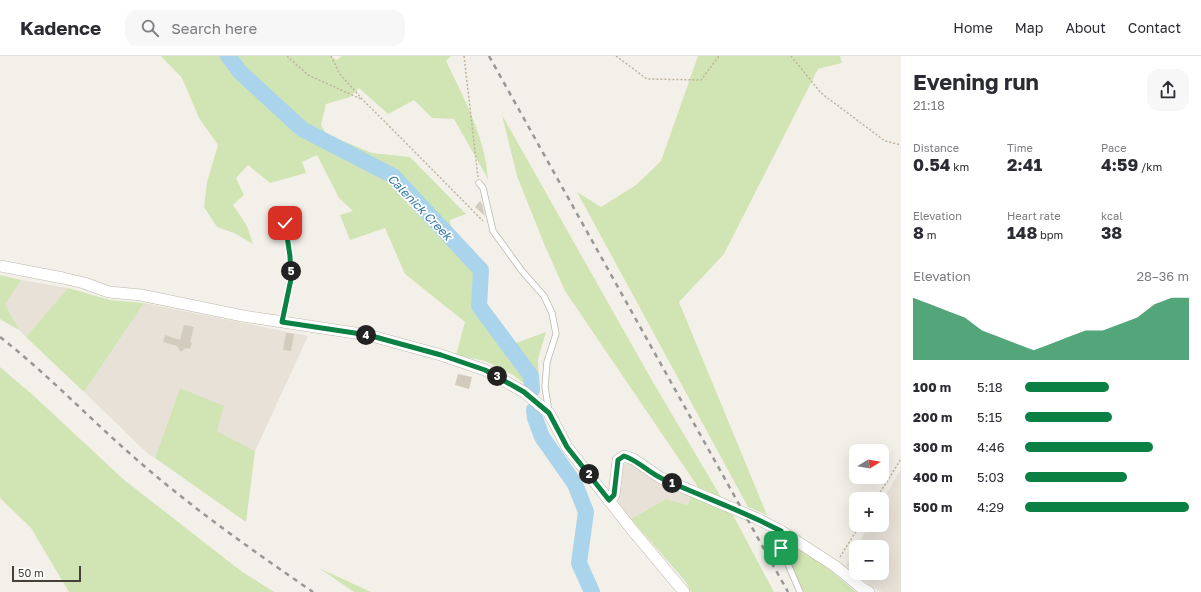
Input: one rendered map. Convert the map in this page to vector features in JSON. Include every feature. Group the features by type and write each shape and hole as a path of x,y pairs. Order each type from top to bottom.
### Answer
{"street":[{"path":"0,266 84,283 109,292 141,295 243,316 368,335 441,355 485,370 524,392 549,413 567,447 684,592"},
{"path":"609,500 614,495 618,460 624,456 633,459 661,478 758,519 781,531 835,566 869,592"}],"lane":[{"path":"479,183 483,188 493,231 522,271 544,296 552,313 556,334 547,362 545,387 549,413"},
{"path":"282,322 291,279 290,256 285,223"},
{"path":"781,531 778,537 781,548 800,592"}],"path":[{"path":"287,56 308,75 363,100"},
{"path":"330,56 339,73 363,100 493,231"},
{"path":"464,56 479,183"},
{"path":"616,56 647,79 701,80 719,56"},
{"path":"791,56 821,93 885,141 901,145"},
{"path":"880,492 901,459"},
{"path":"835,566 856,532"}],"shaded area":[{"path":"21,280 68,288 26,337 19,330 5,304"},
{"path":"144,303 308,336 255,451 217,431 180,388 155,458 148,454 84,392"},
{"path":"629,463 649,474 664,486 691,495 688,505 666,499 631,519 618,502 621,469 624,464"},
{"path":"901,469 901,592 882,592 864,580 889,580 889,540 861,540 865,532 889,532 889,492 888,492"},
{"path":"849,561 849,568 846,566"}],"green space":[{"path":"161,56 330,56 337,60 342,56 451,56 446,61 473,118 483,148 488,179 454,119 432,118 414,100 388,114 359,88 350,97 326,104 321,125 326,134 372,153 410,157 466,214 450,220 451,229 482,262 483,284 487,305 516,343 546,332 538,359 539,390 532,390 513,375 485,361 456,355 465,322 405,274 385,228 350,240 340,215 353,211 339,198 317,155 302,162 306,173 270,183 248,165 236,178 244,195 233,205 247,226 253,244 234,233 217,227 204,207 207,182 218,145 199,118 182,78"},
{"path":"698,56 840,56 842,63 818,69 724,254 679,302 767,515 748,507 577,192 601,207 636,185 661,161"},
{"path":"502,115 654,384 721,497 698,487 565,291 517,176"},
{"path":"0,275 21,280 5,304 19,330 0,319"},
{"path":"68,288 110,300 144,303 84,392 26,337"},
{"path":"0,367 34,396 123,479 241,571 274,592 69,592 31,528 0,498"},
{"path":"180,388 224,406 217,431 255,451 246,522 155,458"},
{"path":"691,495 733,515 774,592 691,592 686,582 631,519 666,499 688,505"},
{"path":"783,540 824,565 856,592 804,592 785,551"},
{"path":"319,568 371,592 354,592"}],"building":[{"path":"480,201 482,204 485,216 475,207"},
{"path":"184,325 194,327 190,342 192,343 190,349 186,348 181,352 177,346 163,342 165,335 180,340"},
{"path":"286,333 294,334 291,351 283,350"},
{"path":"458,374 472,377 469,389 455,385"}],"waterway":[{"name":"Calenick Creek","path":"228,56 240,72 302,129 393,176 481,270 479,306 531,376 532,390"},
{"name":"Calenick Creek","path":"534,410 535,418 542,437 575,484 586,512 579,563 592,592"}],"railway":[{"path":"489,56 788,592"},
{"path":"0,337 33,364 127,451 194,507 313,592"}],"route":[{"path":"285,223 290,256 291,279 282,322 368,335 441,355 485,370 524,392 549,413 567,447 609,500 614,495 618,460 624,456 633,459 661,478 758,519 781,531 778,537 781,548"}]}
